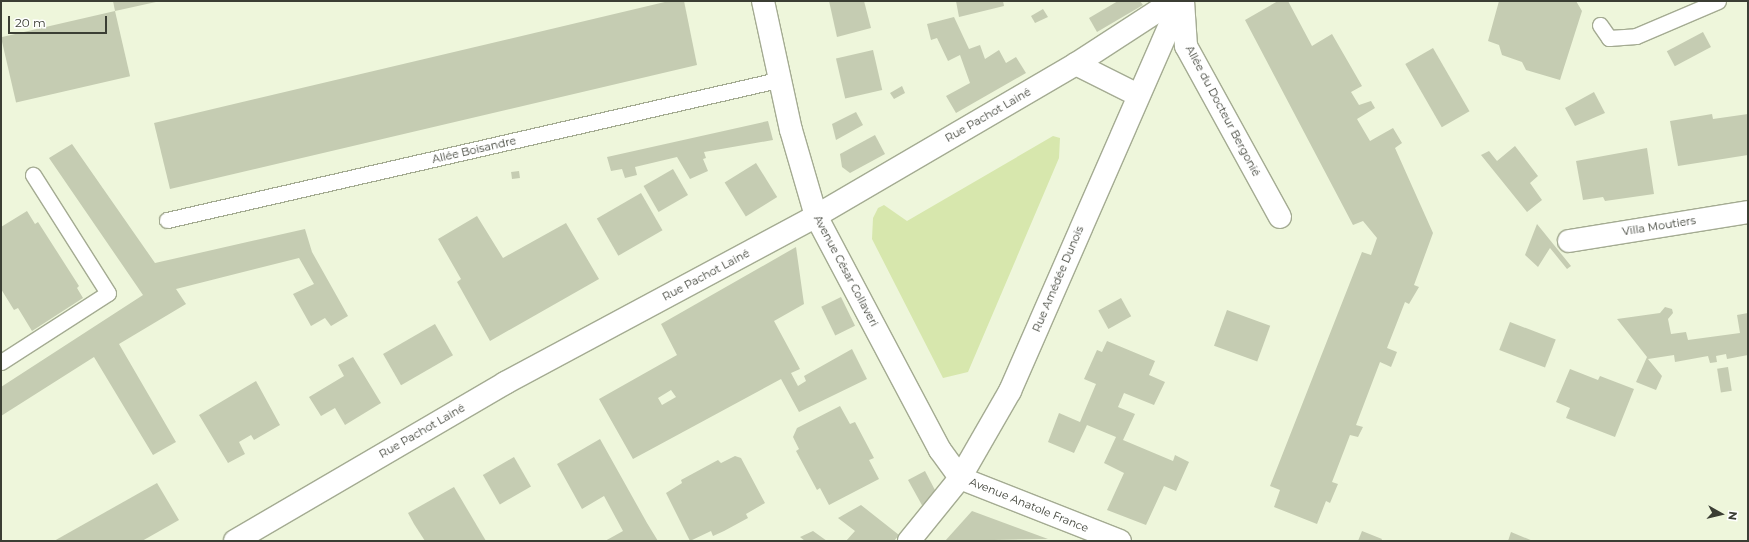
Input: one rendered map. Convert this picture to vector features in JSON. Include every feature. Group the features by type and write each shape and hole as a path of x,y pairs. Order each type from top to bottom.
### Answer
{"street":[{"name":"Avenue César Collaveri","path":"763,1 782,79 791,130 816,216 940,450 960,478"},
{"name":"Rue Pachot Lainé","path":"235,541 504,383 816,216 1076,64 1173,1"},
{"name":"Rue Amédée Dunois","path":"908,541 960,478 1010,392 1180,1"},
{"name":"Allée du Docteur Bergonié","path":"1183,1 1186,46 1280,217"},
{"path":"1076,64 1138,95"},
{"name":"Villa Moutiers","path":"1569,241 1748,212"},
{"name":"Avenue Anatole France","path":"960,478 1120,541"}],"lane":[{"path":"1600,25 1609,38 1636,36 1718,1"},
{"name":"Allée Boisandre","path":"167,220 782,79"},
{"path":"1,362 108,293 33,176"}],"green space":[{"path":"1053,136 1060,138 1059,158 968,372 943,378 872,239 873,218 878,208 884,205 907,221"}],"building":[{"path":"113,1 155,1 156,2 115,11"},
{"path":"669,1 684,1 697,65 170,189 154,123"},
{"path":"829,1 864,1 871,28 837,37"},
{"path":"956,1 1003,1 1004,6 959,17"},
{"path":"1118,1 1140,1 1143,5 1097,32 1089,18"},
{"path":"1278,1 1288,1 1312,46 1332,34 1362,86 1351,92 1359,105 1371,101 1375,108 1357,119 1370,141 1393,128 1402,143 1395,148 1433,233 1414,285 1419,287 1409,304 1405,302 1387,348 1397,352 1391,367 1380,362 1356,425 1363,427 1358,437 1350,435 1332,482 1338,484 1330,503 1326,501 1317,524 1274,507 1280,490 1270,486 1362,252 1371,255 1377,238 1363,221 1353,225 1245,20"},
{"path":"1499,1 1576,1 1582,11 1560,80 1526,70 1522,62 1502,55 1499,45 1488,41"},
{"path":"1043,9 1048,17 1035,23 1031,16"},
{"path":"115,11 130,76 16,103 1,37"},
{"path":"954,17 969,49 980,45 985,59 999,50 1006,63 1016,57 1026,73 956,113 946,96 970,83 960,55 948,61 937,38 931,40 927,24"},
{"path":"1703,32 1711,47 1675,66 1667,51"},
{"path":"1433,48 1470,111 1442,127 1405,64"},
{"path":"873,50 882,90 845,98 836,59"},
{"path":"902,86 905,93 894,99 890,93"},
{"path":"1594,92 1605,113 1575,126 1565,108"},
{"path":"856,112 863,125 836,140 832,124"},
{"path":"1712,114 1713,119 1748,114 1748,155 1678,166 1670,121"},
{"path":"768,121 773,140 704,152 706,158 703,159 708,171 690,179 677,157 635,167 637,175 625,178 622,169 611,171 607,157"},
{"path":"875,135 885,154 850,173 842,167 840,154"},
{"path":"72,144 155,263 305,229 312,252 348,316 331,326 325,318 311,326 293,294 314,284 299,258 176,289 186,304 119,344 176,442 153,455 94,357 1,416 1,387 143,295 49,158"},
{"path":"1515,146 1538,176 1530,183 1542,200 1527,212 1481,155 1489,151 1497,161"},
{"path":"1647,148 1654,194 1605,201 1603,197 1583,200 1576,161"},
{"path":"756,163 777,197 746,217 725,183"},
{"path":"673,169 688,195 659,212 644,186"},
{"path":"519,171 520,178 512,179 511,172"},
{"path":"641,193 662,230 618,256 597,218"},
{"path":"27,211 35,224 38,222 79,286 77,288 83,298 32,331 18,308 14,310 1,289 1,227"},
{"path":"477,216 503,258 566,223 599,279 490,341 457,282 461,279 438,239"},
{"path":"1537,224 1571,266 1567,269 1550,248 1538,267 1525,255"},
{"path":"796,247 804,304 774,321 800,369 791,373 798,386 806,381 804,376 852,349 867,379 799,412 781,379 633,459 599,399 677,355 661,324","holes":["671,390 676,397 662,405 658,398"]},
{"path":"841,297 855,326 835,335 821,307"},
{"path":"1121,298 1131,316 1108,329 1098,311"},
{"path":"1665,307 1672,309 1673,313 1668,319 1671,334 1686,332 1688,340 1740,333 1737,315 1748,313 1748,355 1727,359 1726,354 1716,356 1717,362 1710,363 1708,356 1675,362 1674,355 1648,359 1662,376 1656,390 1636,382 1647,357 1617,319 1660,313"},
{"path":"1227,310 1270,326 1257,361 1214,346"},
{"path":"1510,322 1556,340 1545,368 1499,350"},
{"path":"435,324 453,355 401,385 383,354"},
{"path":"1107,341 1155,361 1149,375 1165,382 1154,405 1124,393 1118,407 1135,414 1123,440 1173,461 1175,455 1189,462 1176,491 1164,486 1146,525 1107,510 1124,473 1104,463 1116,437 1087,425 1074,453 1048,442 1059,413 1080,422 1096,384 1084,379 1097,350 1102,352"},
{"path":"353,357 381,403 345,425 335,408 321,416 309,397 344,376 338,365"},
{"path":"1728,367 1732,391 1721,392 1717,369"},
{"path":"1570,369 1598,380 1600,376 1634,389 1615,437 1566,418 1570,408 1556,402"},
{"path":"256,381 280,425 254,440 251,435 239,442 245,454 228,463 199,415"},
{"path":"840,406 850,424 855,422 874,458 869,460 879,479 829,505 820,488 817,490 796,451 799,449 793,437 797,428"},
{"path":"600,439 658,541 605,541 623,531 604,496 582,509 557,464"},
{"path":"735,456 741,458 765,503 746,514 748,518 724,531 713,536 711,531 690,541 666,493 682,483 681,480 718,460 721,463"},
{"path":"514,457 531,486 500,504 483,475"},
{"path":"925,471 936,492 923,507 908,480"},
{"path":"157,483 179,520 142,541 54,541"},
{"path":"454,487 486,541 425,541 414,524 408,513"},
{"path":"861,505 899,535 894,541 846,541 855,531 838,518"},
{"path":"972,511 1048,539 945,541"},
{"path":"813,531 827,541 805,541 800,537"},
{"path":"1362,531 1382,539 1381,541 1358,541"},
{"path":"1511,532 1533,541 1508,541"}]}
